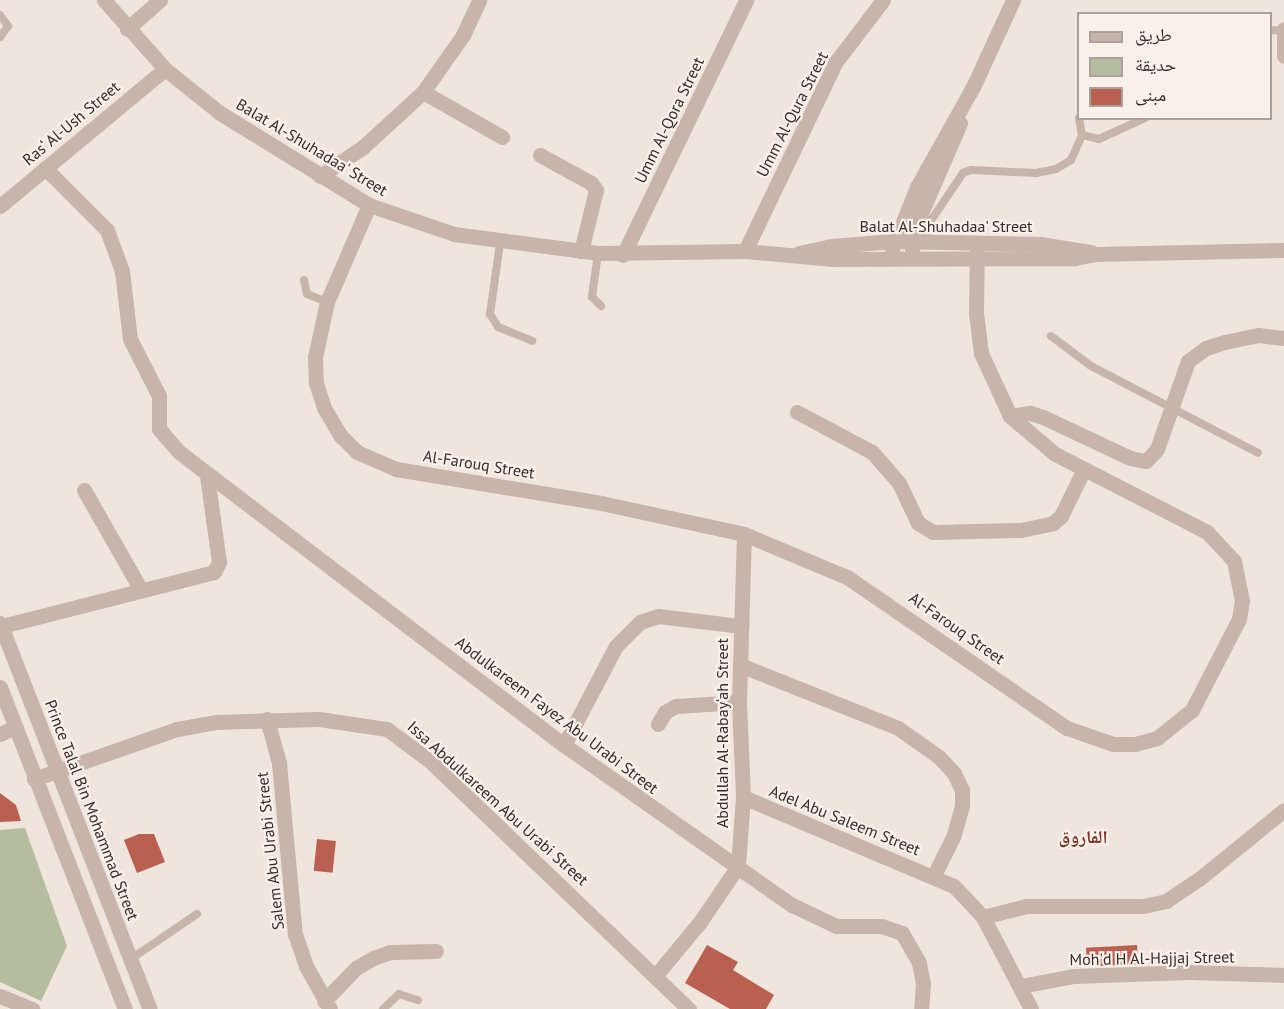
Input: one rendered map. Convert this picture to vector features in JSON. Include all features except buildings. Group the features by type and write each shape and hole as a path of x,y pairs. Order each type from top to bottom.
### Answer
{"street":[{"name":"Balat Al-Shuhadaa' Street","path":"104,0 127,29 165,69 220,113 369,205 454,234 500,243 623,255 745,251 833,259 976,259 1075,258 1095,254 1284,250"},
{"path":"127,29 160,0"},
{"path":"321,176 363,147 423,92 462,35 479,0"},
{"name":"Umm Al-Qora Street","path":"623,255 746,0"},
{"name":"Umm Al-Qura Street","path":"745,251 835,63 883,0"},
{"path":"910,258 920,242 973,87 1013,0"},
{"path":"1284,30 1284,56"},
{"name":"Ras‘ Al-Ush Street","path":"0,206 165,69"},
{"path":"890,258 894,241 937,147 973,87"},
{"path":"423,92 501,137"},
{"path":"540,155 591,183 596,190 581,251"},
{"name":"Abdulkareem Fayez Abu Urabi Street","path":"45,168 98,219 113,245 122,271 130,339 159,396 156,421 163,437 207,475 564,745 813,918 836,926 881,926 902,933 919,963 923,982 921,1009"},
{"name":"Al-Farouq Street","path":"369,205 327,302 322,357 316,383 324,408 341,436 357,452 377,462 685,519 744,534 847,577 1067,728 1094,740 1135,744 1157,738 1192,710 1239,619 1240,581 1234,561 1207,532 1083,471 1029,436 1010,416 981,353 977,243"},
{"name":"Balat Al-Shuhadaa' Street","path":"797,255 831,246 894,241 1058,246 1095,254"},
{"path":"1010,416 1030,413 1043,417 1142,462 1153,456 1175,407 1183,370 1188,361 1206,348 1258,335 1284,338"},
{"path":"797,412 872,452 899,483 918,523 933,532 1000,531 1053,523 1061,516 1083,471"},
{"path":"1,625 217,569 207,475"},
{"path":"84,490 141,590"},
{"name":"Abdullah Al-Rabay‘ah Street","path":"738,866 743,797 739,702 744,534"},
{"path":"564,745 616,646 640,622 658,616 741,626"},
{"name":"Prince Talal Bin Mohammad Street","path":"1,625 150,1009"},
{"name":"Adel Abu Saleem Street","path":"740,665 898,728 939,757 954,773 962,790 962,806 953,837 934,875"},
{"path":"0,687 125,1009"},
{"path":"658,724 665,712 676,706 739,702"},
{"name":"Issa Abdulkareem Abu Urabi Street","path":"34,779 177,729 215,722 267,719 366,723 404,739 656,975 689,1009"},
{"name":"Salem Abu Urabi Street","path":"267,719 281,773 296,934 327,1005"},
{"path":"0,734 15,727"},
{"name":"Adel Abu Saleem Street","path":"743,797 934,875 954,886 983,917 1031,1009"},
{"path":"983,917 1026,906 1143,906 1166,901 1199,879 1284,810"},
{"path":"656,975 700,922 738,866"},
{"path":"327,1005 356,968 373,958 390,952 436,951"},
{"name":"Moh'd H Al-Hajjaj Street","path":"1021,986 1074,976 1189,972 1284,975"},
{"path":"0,996 33,1009"}],"lane":[{"path":"0,15 8,26 0,38"},
{"path":"920,242 930,222 963,172 1036,173 1056,169 1071,160 1082,135 1079,120"},
{"path":"1082,135 1099,139 1141,120"},
{"path":"500,243 490,314 498,327 532,341"},
{"path":"598,253 592,297 601,306"},
{"path":"304,280 307,294 327,302"},
{"path":"1052,336 1090,366 1175,407 1258,453"},
{"path":"130,960 197,914"},
{"path":"383,1009 399,994 418,1000"}],"green space":[{"path":"25,828 67,946 41,1001 0,982 0,830"}],"district":[{"name":"الفاروق","path":"1083,837"}]}
